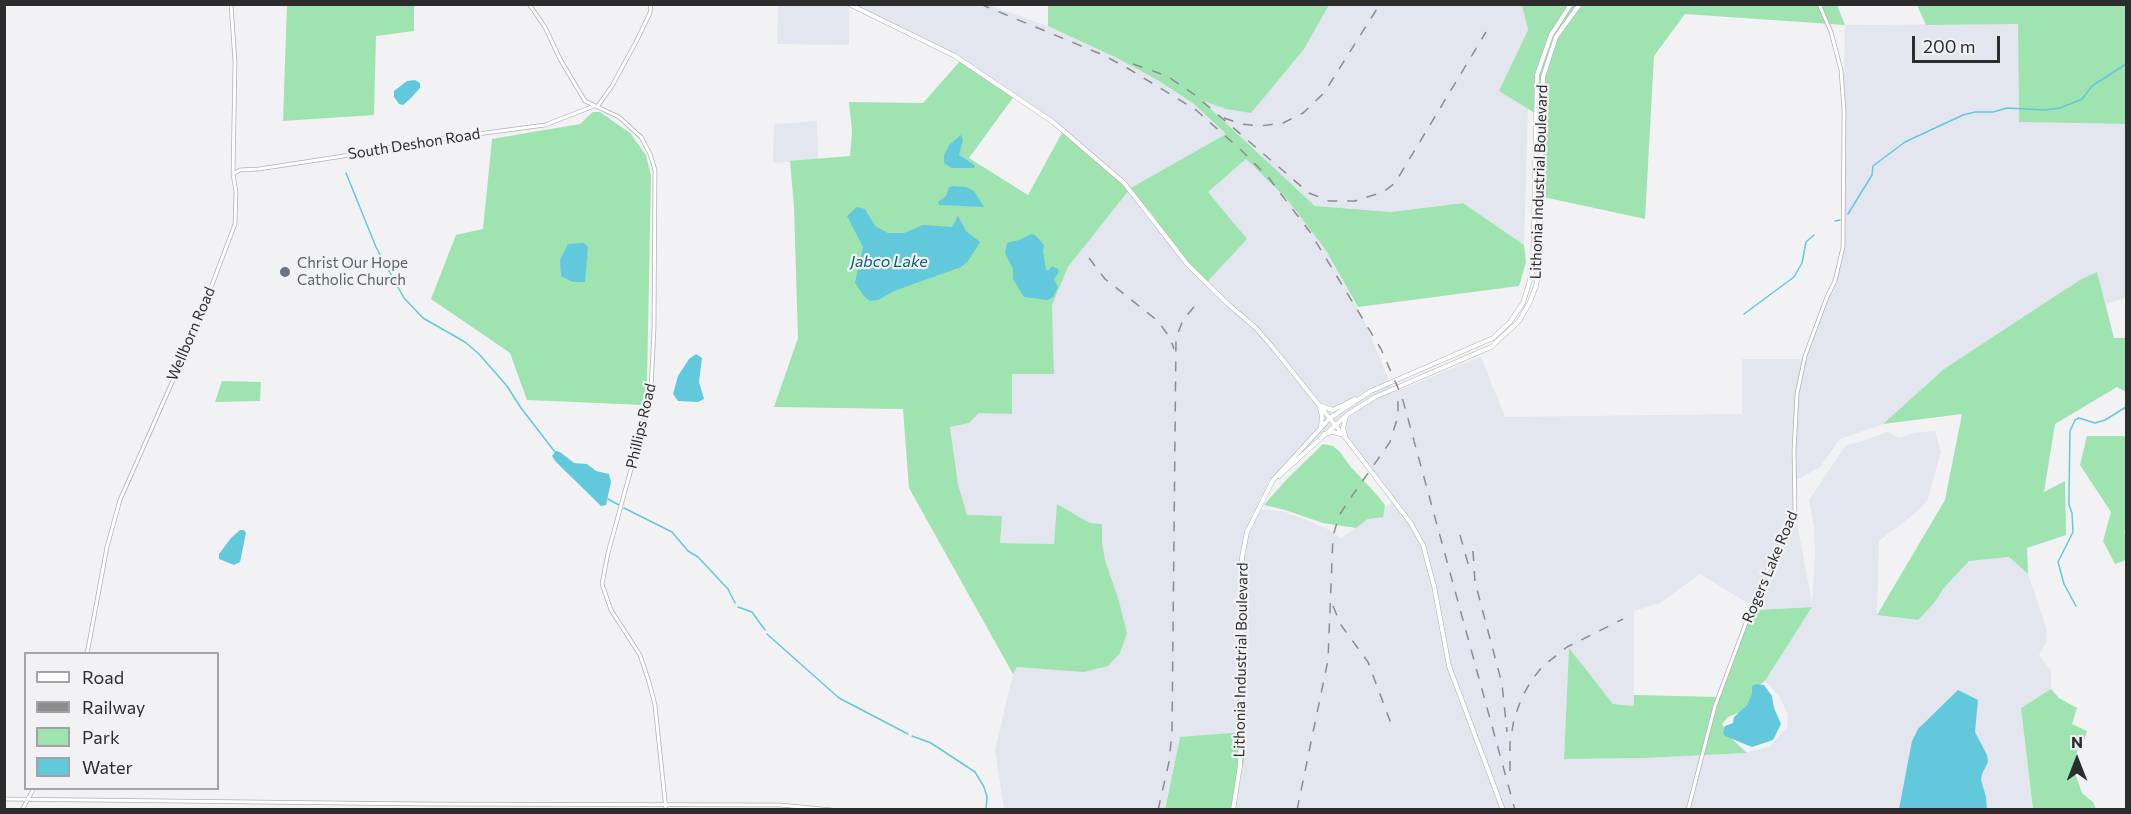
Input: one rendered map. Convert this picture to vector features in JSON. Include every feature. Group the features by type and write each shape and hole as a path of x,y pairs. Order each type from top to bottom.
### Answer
{"main road":[{"path":"849,4 956,56 1053,122 1105,165 1141,202 1188,265 1256,328 1319,404 1410,522 1424,545 1449,666 1503,810"},
{"name":"Lithonia Industrial Boulevard","path":"1233,810 1240,766 1242,557 1247,531 1273,480 1330,418 1361,397 1493,338 1510,322 1523,303 1533,270 1537,75 1551,35 1571,4"},
{"name":"Lithonia Industrial Boulevard","path":"1273,480 1285,472 1334,424 1348,414 1375,397 1491,347 1519,321 1530,302 1539,269 1543,77 1556,37 1580,4"},
{"path":"1534,166 1540,166"},
{"path":"1319,404 1326,409 1333,410 1361,397"},
{"path":"1319,404 1322,416 1321,427"},
{"path":"1348,414 1343,428 1348,441"},
{"path":"1324,434 1333,432 1344,436"}],"street":[{"name":"Wellborn Road","path":"87,652 108,547 120,500 192,336 235,224 236,192 233,174 235,62 231,4"},
{"name":"Phillips Road","path":"528,4 545,27 581,97 585,102 620,117 641,137 650,153 656,175 651,389 602,584 611,610 640,655 649,682 655,705 666,808"},
{"path":"595,107 612,86 650,13 651,4"},
{"name":"Rogers Lake Road","path":"1688,810 1715,706 1760,588 1795,511 1794,450 1797,394 1809,344 1827,297 1836,281 1843,248 1844,111 1841,70 1831,32 1819,4"},
{"name":"South Deshon Road","path":"233,174 240,170 363,153 418,142 545,125 595,107"},
{"path":"22,809 34,790"},
{"path":"4,799 666,808 780,805 832,810"},
{"path":"19,799 22,809"}],"shaded area":[{"path":"778,5 988,5 1048,26 1119,59 1194,104 1226,134 1129,189 1063,131 1038,115 1015,95 961,60 849,6 849,45 777,44"},
{"path":"1329,5 1522,5 1528,30 1499,91 1528,108 1524,245 1463,203 1391,212 1315,206 1200,99 1226,109 1304,49"},
{"path":"2018,24 2019,122 2126,124 2126,298 2105,304 2096,272 1944,369 1883,424 1840,439 1820,467 1796,480 1795,512 1812,604 1815,554 1814,527 1809,500 1846,445 1888,432 1899,438 1914,433 1935,431 1941,452 1927,501 1918,511 1879,541 1877,615 1918,620 1969,561 2009,557 2028,574 2047,630 2046,643 2039,655 2051,670 2051,689 2021,708 2033,809 1233,809 1244,760 1199,736 1180,737 1165,809 1004,809 995,750 1013,674 1017,667 1024,667 1118,598 1105,560 1102,524 1090,523 1058,504 1054,544 1000,543 1002,518 967,515 958,484 950,426 969,423 1012,374 1054,374 1052,305 1068,267 1129,189 1152,214 1185,263 1246,239 1208,192 1246,159 1286,198 1325,249 1363,318 1394,392 1481,357 1505,417 1742,414 1742,359 1803,359 1818,318 1835,282 1838,264 1845,249 1843,143 1845,25","holes":["1336,422 1394,501 1340,539 1326,528 1285,512 1259,509 1277,473","1700,574 1759,610 1812,607 1765,681 1779,696 1788,714 1787,727 1770,746 1746,753 1564,759 1569,649 1613,704 1634,706 1634,611 1660,603"]},
{"path":"817,121 818,159 773,163 774,124"}],"green space":[{"path":"287,5 414,5 414,31 376,36 374,115 283,121"},
{"path":"1048,5 1329,5 1304,49 1251,113 1226,109 1201,100 1315,206 1391,212 1463,203 1524,245 1526,262 1519,286 1358,307 1325,249 1286,198 1246,159 1208,192 1247,239 1207,282 1185,263 1152,214 1129,190 1068,267 1052,305 1054,374 1012,374 1012,414 979,413 969,423 950,427 958,484 967,515 1001,516 1000,543 1054,544 1057,504 1090,523 1102,524 1105,560 1127,633 1120,653 1108,666 1084,672 1017,667 1013,674 909,488 903,409 774,407 798,338 794,207 790,161 850,156 852,131 849,102 923,103 961,60 1015,95 969,158 1028,195 1063,131 1129,189 1226,134 1194,104 1159,81 1119,59 1048,26"},
{"path":"1522,5 1837,5 1845,25 1685,14 1654,56 1645,219 1539,196 1546,120 1499,91 1528,30"},
{"path":"1917,5 2126,5 2126,124 2019,122 2018,24 1926,25"},
{"path":"593,112 600,112 630,133 646,155 651,176 647,382 643,405 527,400 510,353 431,299 456,235 483,229 492,139 580,124"},
{"path":"2097,272 2114,338 2126,338 2126,392 2117,387 2055,424 2044,492 2065,481 2066,535 2027,548 2028,574 2009,557 1969,561 1918,620 1877,615 1945,500 1962,414 1883,424 1944,369 2080,280"},
{"path":"222,381 261,382 260,401 215,402"},
{"path":"2087,436 2126,437 2126,527 2124,533 2126,534 2126,560 2115,564 2103,541 2111,512 2080,465"},
{"path":"1323,444 1333,446 1340,452 1378,496 1385,505 1383,517 1368,519 1356,528 1323,523 1264,505"},
{"path":"1752,606 1759,610 1812,607 1765,681 1755,688 1750,702 1722,724 1733,740 1747,753 1564,759 1569,648 1613,704 1634,706 1634,695 1720,697"},
{"path":"2051,689 2059,698 2077,708 2072,724 2087,731 2083,744 2077,751 2074,770 2082,793 2093,802 2096,809 2033,809 2021,708"},
{"path":"1244,732 1244,760 1233,809 1165,810 1180,737"}],"water":[{"path":"415,80 420,83 420,88 403,105 399,104 394,97 394,91 407,81"},
{"path":"961,135 963,140 959,155 973,164 974,168 952,168 944,163 944,156 949,145"},
{"path":"949,187 966,187 974,191 984,207 939,205 938,202 946,196"},
{"name":"Jabco Lake","path":"857,207 865,209 875,226 888,233 904,233 923,225 952,227 958,216 966,231 980,242 968,261 961,267 894,291 878,300 870,301 855,283 863,247 847,216"},
{"path":"1031,234 1035,235 1044,245 1046,270 1052,266 1059,272 1054,279 1058,287 1053,297 1048,300 1024,297 1013,279 1013,269 1005,253 1007,243"},
{"path":"584,243 588,247 585,282 573,282 561,276 560,260 568,244"},
{"path":"696,354 702,358 699,382 704,399 698,402 678,401 673,394 678,376 689,359"},
{"path":"556,451 574,463 587,464 596,471 609,474 611,482 606,505 601,506 556,462 552,456"},
{"path":"240,530 246,533 240,562 234,565 219,559 219,554"},
{"path":"1764,685 1772,696 1781,724 1773,740 1752,747 1725,736 1723,733 1725,726 1733,723 1734,717 1747,705 1752,694 1752,686"},
{"path":"1958,690 1978,700 1975,732 1987,755 1988,762 1981,780 1987,809 1899,809 1912,741 1918,729"}],"waterway":[{"path":"1848,214 1872,175 1873,166 1905,142 1963,115 1975,112 1993,112 2007,108 2045,110 2060,108 2082,99 2092,86 2126,64"},
{"path":"346,173 376,247 404,298 423,318 465,342 479,354 507,386 555,452"},
{"path":"1835,221 1840,220"},
{"path":"1744,314 1794,277 1802,263 1806,242 1814,235"},
{"path":"2076,606 2064,584 2058,562 2073,532 2069,505 2070,431 2075,420 2079,418 2095,423 2105,420 2126,407"},
{"path":"608,499 619,505"},
{"path":"624,508 672,532 688,551 698,557 728,589 735,603"},
{"path":"738,607 752,612 765,630"},
{"path":"767,634 839,698 908,734"},
{"path":"912,736 931,743 975,772 987,797 986,810"}],"railway":[{"path":"980,4 1103,55 1196,110 1268,177 1310,232 1381,349 1402,397 1515,810"},
{"path":"1224,118 1241,124 1260,126 1283,123 1303,113 1324,93 1380,4"},
{"path":"1133,64 1167,76 1195,95 1309,193 1329,201 1355,201 1383,192 1395,183 1486,32"},
{"path":"1089,258 1105,279 1158,321 1170,338 1174,349"},
{"path":"1158,810 1169,762 1172,732 1176,338 1183,320 1198,302"},
{"path":"1297,810 1328,660 1333,536 1339,516 1390,442 1398,416 1398,396"},
{"path":"1460,535 1469,567"},
{"path":"1473,551 1475,582 1502,684 1507,732"},
{"path":"1333,606 1341,625 1368,662 1393,729"},
{"path":"1510,771 1510,743 1514,719 1531,681 1542,667 1567,647 1623,619"}],"place":[{"name":"Christ Our Hope Catholic Church","path":"285,272"}]}
